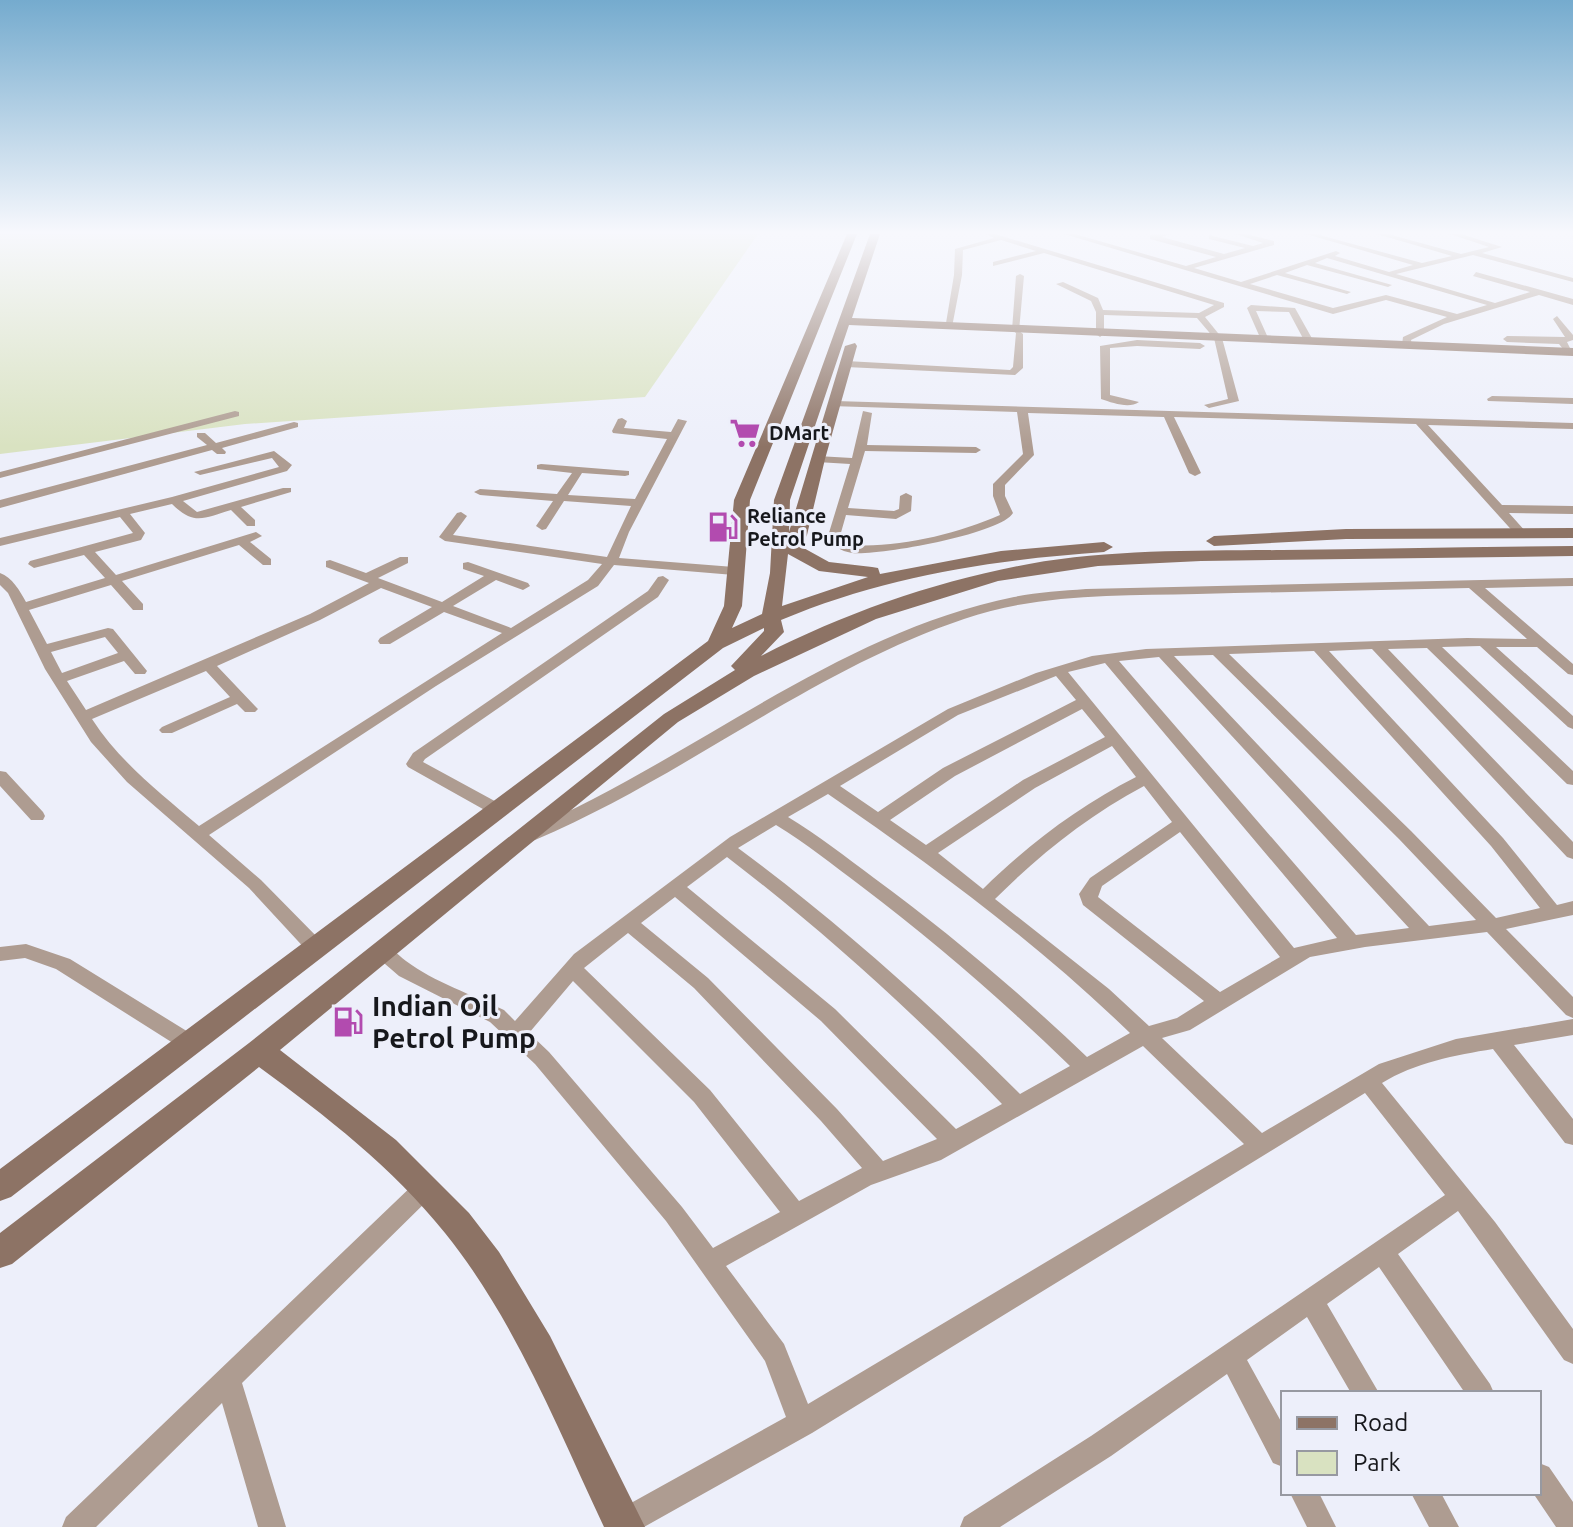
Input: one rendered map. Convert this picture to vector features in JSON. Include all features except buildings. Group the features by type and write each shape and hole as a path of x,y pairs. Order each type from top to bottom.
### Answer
{"main road":[{"path":"821,305 797,362 781,374 746,450 734,491 758,502 780,540 825,567 897,572"},
{"path":"780,540 799,535 817,459 846,364 856,305"},
{"path":"716,644 733,606 734,571 758,502 858,305"},
{"path":"852,321 1018,332 1567,352"},
{"path":"0,1187 716,644 766,624 827,593 897,572 981,558 1058,550 1346,534 1573,533"},
{"path":"720,685 768,642 766,624 776,599 780,540"},
{"path":"0,1253 259,1051 671,718 720,685 820,634 998,575 1132,557 1573,551"},
{"path":"733,606 766,624 820,634"},
{"path":"259,1051 365,1130 425,1188 495,1276 541,1353 624,1525"}],"street":[{"path":"948,327 952,305"},
{"path":"846,364 1012,373 1018,368 1019,305"},
{"path":"1097,305 1100,334"},
{"path":"1100,312 1200,316 1221,305"},
{"path":"1309,305 1330,312 1355,305"},
{"path":"1415,305 1456,317"},
{"path":"1407,345 1406,339 1422,330 1489,305"},
{"path":"1265,340 1251,308 1292,310 1309,342"},
{"path":"1200,316 1218,338 1234,401 1214,405 1117,401 1105,397 1105,346 1137,343 1200,346"},
{"path":"1568,317 1563,324 1573,334"},
{"path":"1507,339 1567,352 1571,338 1557,319"},
{"path":"1492,399 1573,401"},
{"path":"835,404 1573,426"},
{"path":"867,413 834,536 845,547 855,549 916,541 1005,517 1007,513 999,496 999,484 1029,455 1022,409"},
{"path":"1167,413 1195,473"},
{"path":"0,475 235,414"},
{"path":"622,421 617,431 675,436"},
{"path":"198,834 431,683 593,583 611,561 682,421"},
{"path":"1419,421 1521,533"},
{"path":"0,504 294,425"},
{"path":"201,435 235,463"},
{"path":"860,448 976,450"},
{"path":"0,542 175,500 283,469 286,465 274,454 200,472"},
{"path":"61,459 79,483"},
{"path":"817,459 855,461"},
{"path":"541,467 625,473"},
{"path":"542,526 579,470"},
{"path":"175,500 189,514 197,516 287,490"},
{"path":"480,492 638,503"},
{"path":"843,511 896,515 905,511 906,496"},
{"path":"21,608 241,540 254,529 234,506"},
{"path":"1501,509 1573,510"},
{"path":"34,564 139,535 122,512"},
{"path":"461,516 445,537 611,561 734,571"},
{"path":"241,540 267,562"},
{"path":"88,551 138,607"},
{"path":"83,717 315,617 404,560"},
{"path":"330,564 513,633"},
{"path":"468,566 523,586"},
{"path":"385,641 494,576"},
{"path":"0,577 14,592 58,679 97,739 133,778 255,884 316,948"},
{"path":"496,809 414,764 419,756 653,594 663,580"},
{"path":"513,843 574,818 787,695 892,642 944,620 1008,602 1086,593 1573,582"},
{"path":"1471,583 1573,671"},
{"path":"42,650 108,632 140,671"},
{"path":"1483,642 1573,724"},
{"path":"516,1034 573,969 727,848 953,712 1059,670 1109,658 1163,653 1430,643 1541,643"},
{"path":"1430,643 1573,780"},
{"path":"1376,645 1573,853"},
{"path":"1318,647 1497,842 1553,912"},
{"path":"1217,651 1493,925 1573,1010"},
{"path":"1163,653 1425,933"},
{"path":"58,679 127,655"},
{"path":"1109,658 1352,943"},
{"path":"167,730 245,704 208,665"},
{"path":"1059,670 1292,959"},
{"path":"879,820 949,772 1084,702"},
{"path":"926,853 1029,784 1114,739"},
{"path":"0,776 37,816"},
{"path":"985,898 1046,839 1120,791 1147,778"},
{"path":"828,786 926,853 1102,994 1142,1036 1261,1146"},
{"path":"775,817 937,934 1043,1026 1084,1067"},
{"path":"1182,823 1096,882 1088,894 1089,900 1219,1002"},
{"path":"727,848 871,963 927,1013 1017,1105"},
{"path":"675,887 818,1006 953,1141"},
{"path":"709,1263 879,1172 933,1153 1142,1036 1183,1024 1305,951 1493,925 1573,908"},
{"path":"628,923 701,983 829,1115 879,1172"},
{"path":"0,954 26,951 63,964 191,1044"},
{"path":"380,951 406,971 497,1016 542,1058 654,1190 775,1353 802,1423"},
{"path":"573,969 702,1096 796,1215"},
{"path":"624,1525 802,1423 1386,1070 1456,1047 1573,1027"},
{"path":"1498,1040 1573,1136"},
{"path":"1368,1081 1460,1197 1573,1351"},
{"path":"87,1522 228,1379 425,1188"},
{"path":"974,1527 1101,1446 1460,1197"},
{"path":"1381,1250 1480,1391"},
{"path":"1311,1300 1365,1391"},
{"path":"1232,1357 1281,1449"},
{"path":"228,1379 272,1527"},
{"path":"1541,1480 1573,1527"},
{"path":"1305,1495 1322,1527"},
{"path":"1426,1495 1445,1527"}],"green space":[{"path":"0,305 709,305 645,397 245,424 0,454"}],"place":[{"name":"DMart","path":"745,433"},
{"name":"Reliance Petrol Pump","path":"723,527"},
{"name":"Indian Oil Petrol Pump","path":"348,1022"}]}
